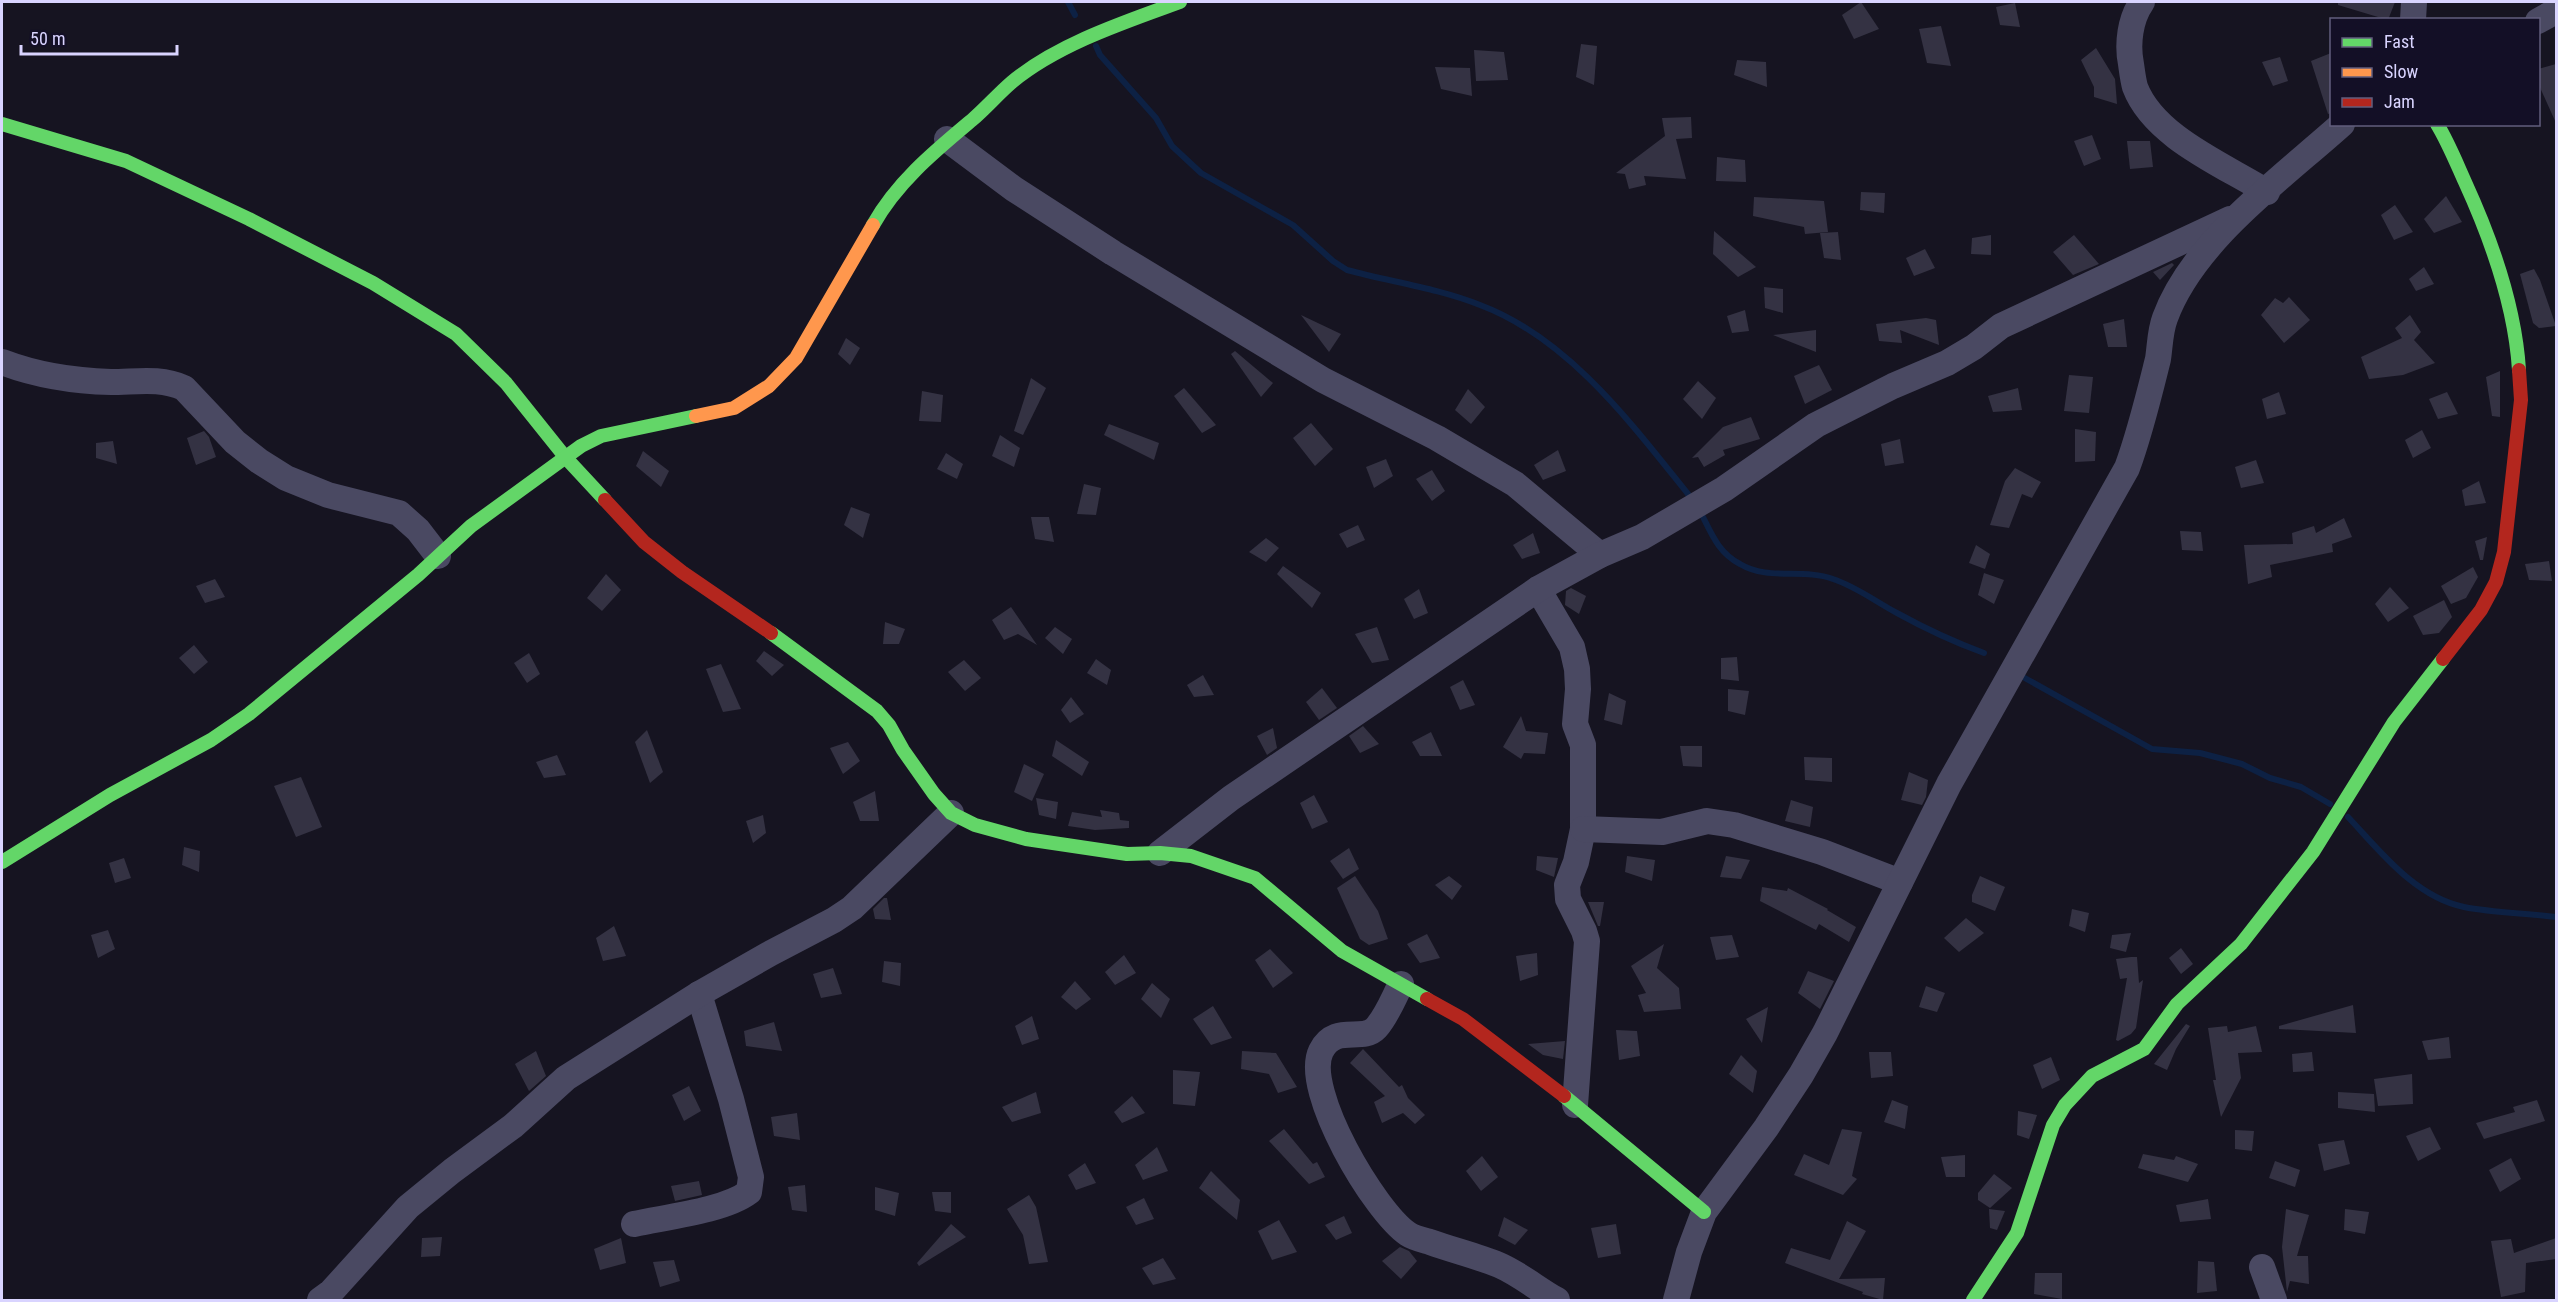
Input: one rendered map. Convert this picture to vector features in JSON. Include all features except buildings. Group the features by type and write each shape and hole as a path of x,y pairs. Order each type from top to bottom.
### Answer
{"street":[{"path":"2,862 110,795 211,740 249,714 341,640 471,526 581,446 601,436 734,408 770,386 796,358 883,207 918,167 947,139 973,119 1013,81 1059,52 1122,23 1180,2"},
{"path":"2142,2 2131,33 2129,51 2135,87 2154,117 2192,148 2267,192"},
{"path":"2413,18 2415,2"},
{"path":"2540,20 2556,11"},
{"path":"2,124 126,161 249,219 373,283 456,334 506,383 566,458 644,542 682,573 820,667 877,711 889,725 903,750 934,794 951,813 975,825 1026,838 1127,854 1161,853 1191,856 1255,878 1342,951 1463,1019 1545,1080 1704,1212"},
{"path":"1161,853 1231,798 1538,589 1600,555 1642,537 1725,489 1816,425 1893,386 1947,363 1974,347 2001,326 2234,218 2267,192 2340,126"},
{"path":"1973,1300 2017,1233 2052,1125 2065,1105 2092,1076 2144,1049 2154,1039 2176,1004 2241,944 2313,852 2394,722 2481,610 2496,582 2506,540 2521,400 2517,336 2505,288 2479,213 2438,126"},
{"path":"947,139 1014,189 1113,253 1323,380 1437,438 1515,484 1600,555"},
{"path":"1676,1300 1689,1252 1704,1212 1766,1128 1801,1075 1954,773 2127,468 2139,436 2164,320 2178,292 2234,218"},
{"path":"2,362 61,378 110,382 157,380 173,383 184,388 235,442 259,461 286,478 328,495 399,513 418,530 438,556"},
{"path":"1538,589 1572,647 1578,689 1575,724 1582,745 1582,829 1576,862 1567,885 1568,899 1587,941 1575,1105"},
{"path":"330,1298 408,1207 513,1126 566,1078 699,994 852,908 951,813"},
{"path":"1582,829 1662,832 1707,821 1734,825 1822,852 1900,882"},
{"path":"1401,984 1376,1029 1360,1036 1347,1033 1333,1038 1321,1052 1318,1078 1324,1104 1336,1129 1368,1187 1386,1213 1409,1235 1499,1265 1557,1300"},
{"path":"634,1224 700,1211 740,1198 748,1192 751,1177 731,1099 699,994"},
{"path":"2262,1267 2274,1300"}],"waterway":[{"path":"1068,2 1075,15"},
{"path":"1096,46 1100,55 1156,118 1172,146 1201,173 1293,225 1333,261 1347,270 1464,299 1512,320 1542,338 1596,385 1644,439 1688,494"},
{"path":"1702,515 1721,549 1740,564 1762,572 1810,574 1842,582 1929,630 1984,653"},
{"path":"2023,677 2152,749 2200,753 2242,764 2270,778 2301,787 2330,804"},
{"path":"2348,817 2400,871 2430,894 2446,902 2475,909 2556,917"}],"traffic: fast":[{"path":"873,225 905,181 944,143 1030,68 1093,35 1180,2"},
{"path":"2,124 126,161 249,219 373,283 456,334 506,383 566,458 605,500"},
{"path":"2438,126 2475,204 2501,274 2513,322 2519,370"},
{"path":"2,862 110,795 211,740 249,714 418,575 471,526 581,446 601,436 696,416"},
{"path":"771,633 877,711 889,725 903,750 934,794 951,813 975,825 1026,839 1127,854 1160,853 1191,856 1255,878 1342,951 1427,999"},
{"path":"1973,1300 2017,1233 2053,1125 2065,1105 2092,1076 2144,1049 2177,1004 2241,944 2313,852 2394,722 2443,659"},
{"path":"1564,1096 1704,1212"}],"traffic: slow":[{"path":"696,416 734,408 769,386 796,358 873,225"}],"traffic: jam":[{"path":"2443,659 2481,610 2496,582 2504,552 2521,400 2519,370"},
{"path":"605,500 644,542 682,572 771,633"},
{"path":"1427,999 1463,1019 1564,1096"}]}
